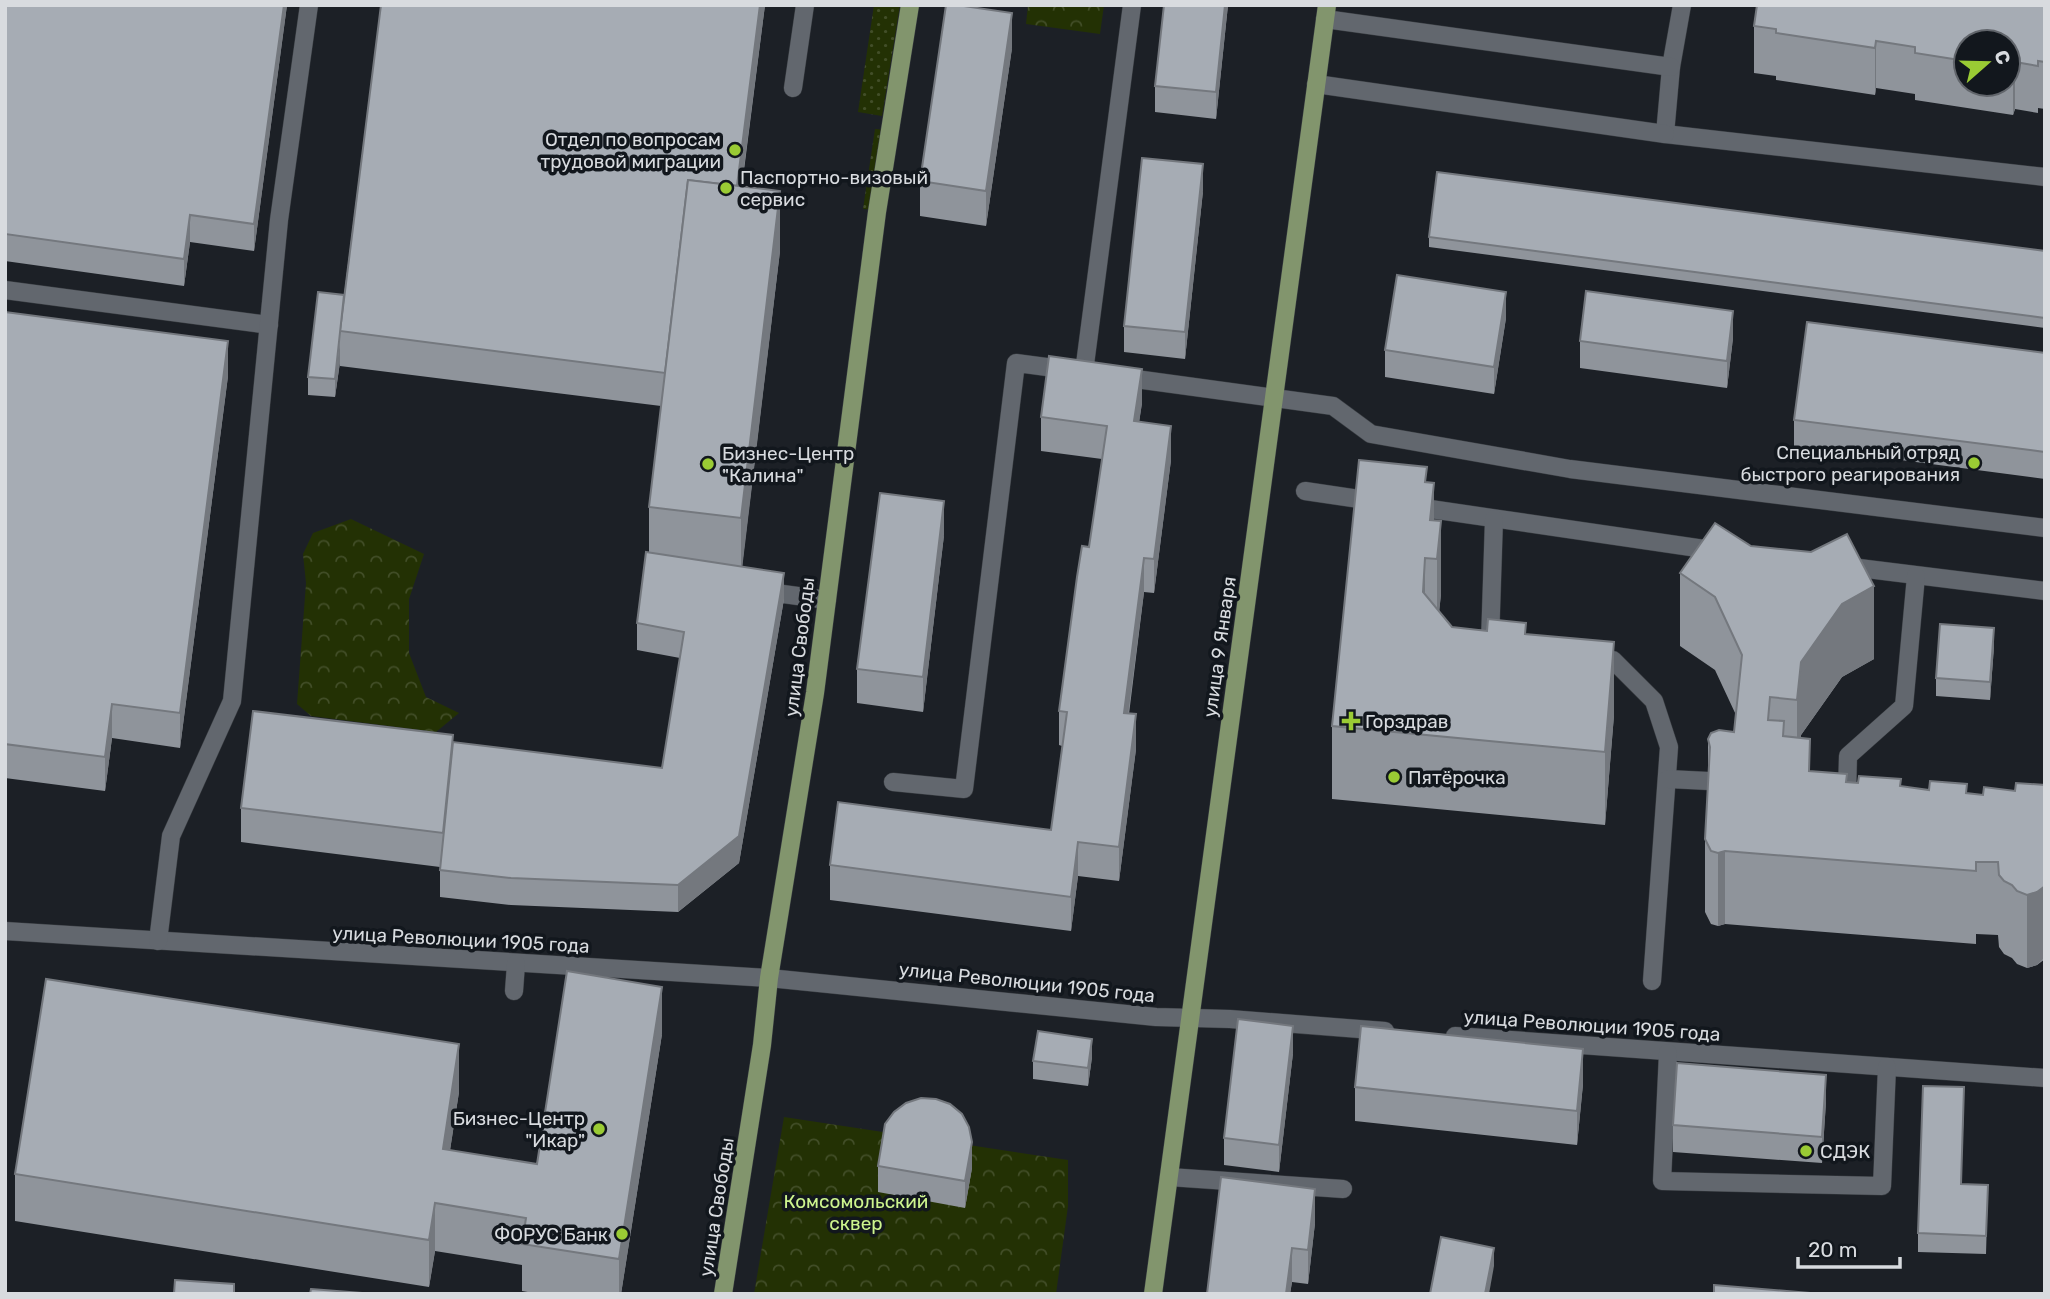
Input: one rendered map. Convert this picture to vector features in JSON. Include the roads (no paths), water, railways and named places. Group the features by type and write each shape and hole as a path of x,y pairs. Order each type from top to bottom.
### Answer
{"main road":[{"name":"улица Свободы","path":"723,1294 762,1045 769,978 815,693 877,212 910,5"},
{"name":"улица 9 Января","path":"1153,1294 1326,12"}],"street":[{"path":"158,941 171,836 232,701 279,220 309,5"},
{"path":"793,88 805,5"},
{"path":"1084,372 1132,5"},
{"path":"1665,134 1671,67 1682,5"},
{"path":"1326,12 1671,67"},
{"path":"1316,84 1665,134 2045,177"},
{"path":"5,290 269,325"},
{"path":"892,782 964,789 1016,363 1333,407 1371,433 1570,470 2045,528"},
{"path":"1305,491 1732,553"},
{"path":"1494,519 1490,654 1503,654"},
{"path":"1824,564 2045,591"},
{"path":"1842,798 1848,755 1903,706 1916,576"},
{"path":"750,589 827,600"},
{"path":"1572,658 1613,660 1654,701 1669,747 1652,981"},
{"path":"1668,779 1736,783"},
{"name":"улица Революции 1905 года","path":"5,932 769,978 1190,1020 1230,1019 1408,1033"},
{"path":"514,991 516,964"},
{"name":"улица Революции 1905 года","path":"1435,1035 2045,1078"},
{"path":"1668,1053 1662,1181 1882,1186 1887,1068"},
{"path":"1169,1177 1343,1189"}],"place":[{"name":"Отдел по вопросам трудовой миграции","path":"735,150"},
{"name":"Паспортно-визовый сервис","path":"726,188"},
{"name":"Специальный отряд быстрого реагирования","path":"1974,463"},
{"name":"Бизнес-Центр \"Калина\"","path":"708,464"},
{"name":"Горздрав","path":"1351,721"},
{"name":"Пятёрочка","path":"1394,777"},
{"name":"Бизнес-Центр \"Икар\"","path":"599,1129"},
{"name":"СДЭК","path":"1806,1151"},
{"name":"ФОРУС Банк","path":"622,1234"}],"park label":[{"name":"Комсомольский сквер","path":"856,1212"}]}
